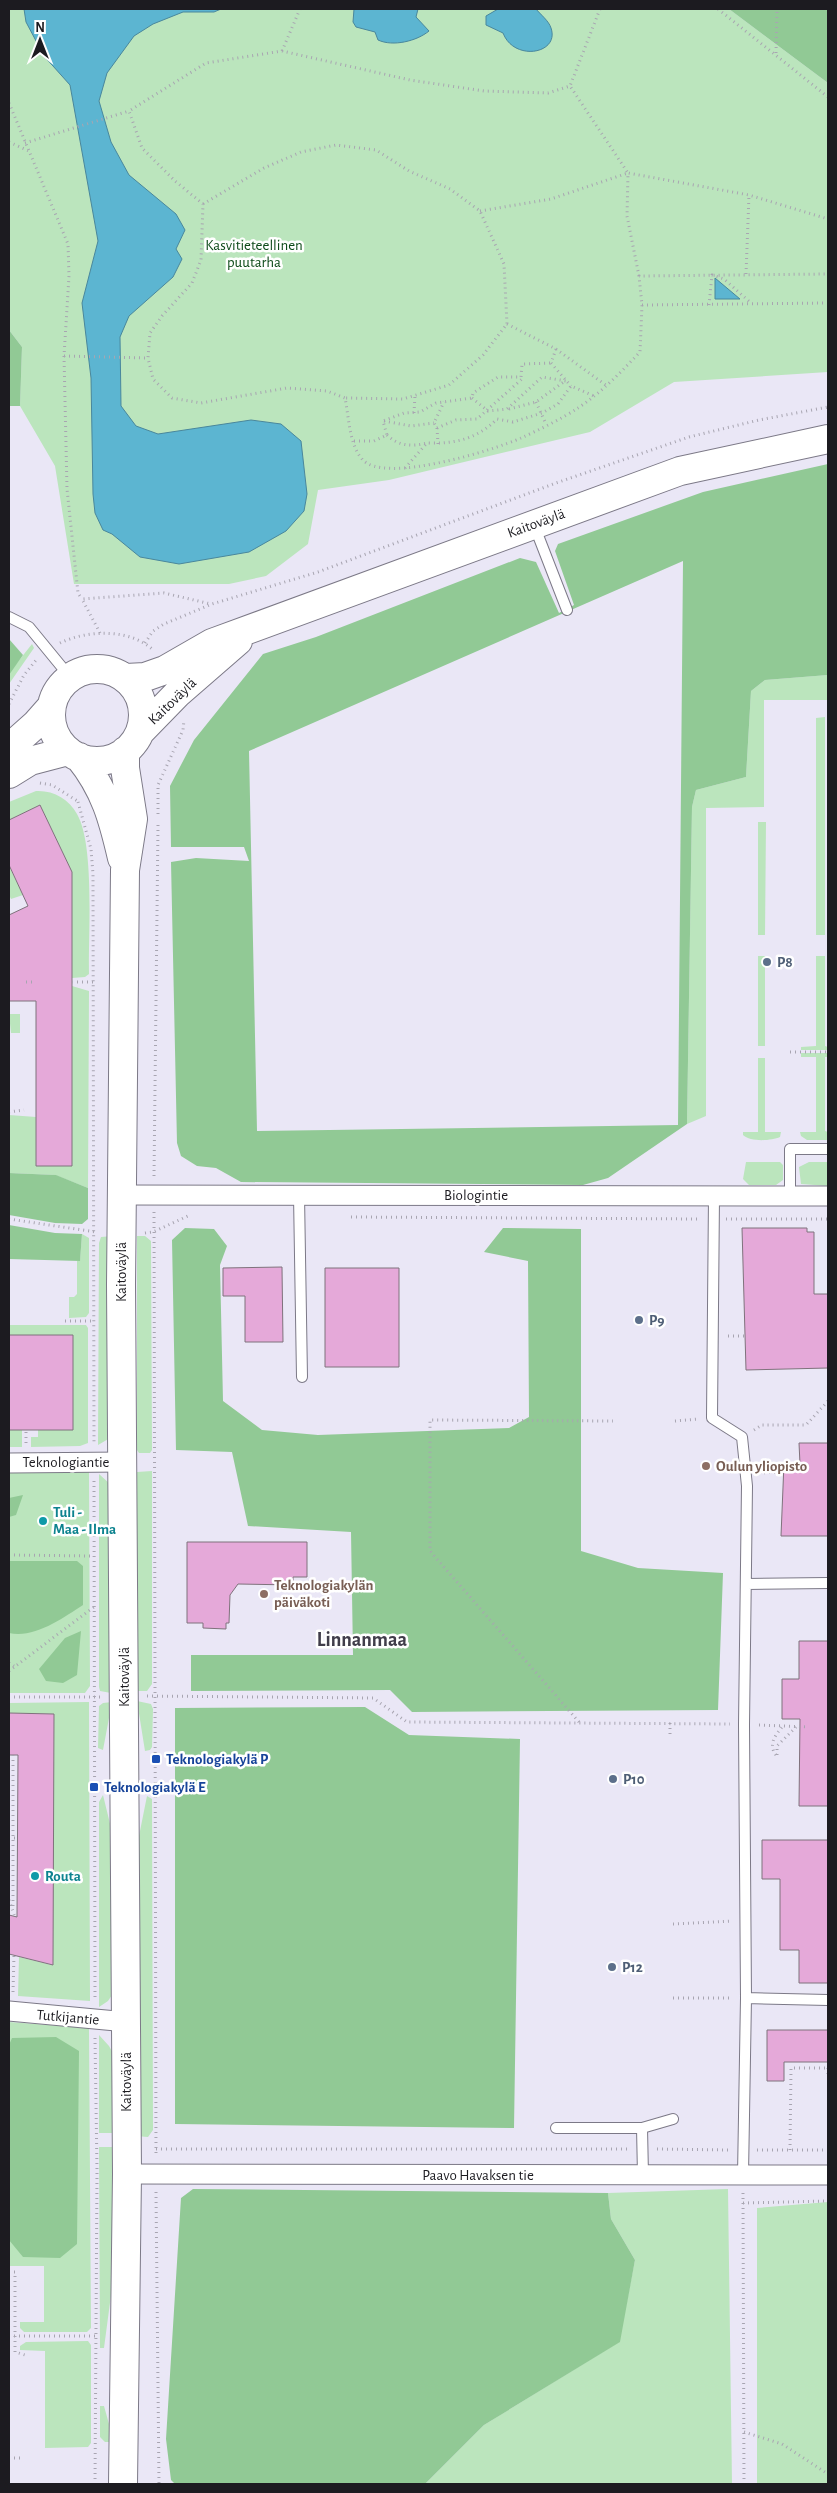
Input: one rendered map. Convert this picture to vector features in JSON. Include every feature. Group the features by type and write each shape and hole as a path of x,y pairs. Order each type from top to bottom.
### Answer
{"street":[{"name":"Kaitoväylä","path":"126,678 146,677 165,670 212,643 680,471 828,439"},
{"name":"Kaitoväylä","path":"123,2484 127,2022 122,1233 125,870 133,819 125,768 133,742 177,694 250,630"},
{"path":"9,748 36,724 51,707 61,686 70,677 92,669 104,669 126,678 134,687 143,709 133,742 103,761 73,754 30,761 9,774"},
{"path":"51,707 54,731 73,754"},
{"name":"Kaitoväylä","path":"73,754 94,775 105,797 125,870"},
{"name":"Biologintie","path":"123,1196 828,1196"},
{"name":"Teknologiantie","path":"9,1463 123,1462"},
{"name":"Tutkijantie","path":"11,2005 95,2020 127,2022"},
{"name":"Paavo Havaksen tie","path":"127,2174 828,2175"}],"lane":[{"path":"534,524 567,610"},
{"path":"9,617 29,627 70,677"},
{"path":"790,1196 790,1149 828,1149"},
{"path":"299,1196 302,1377"},
{"path":"714,1196 712,1418 742,1437 746,1474 744,1725 746,1998 743,2175"},
{"path":"746,1584 828,1583"},
{"path":"746,1998 828,2000"},
{"path":"556,2128 642,2128 673,2119"},
{"path":"642,2128 643,2175"}],"path":[{"path":"282,51 300,9"},
{"path":"570,86 600,9"},
{"path":"718,9 828,97"},
{"path":"776,54 777,9"},
{"path":"26,143 129,111 206,63 282,51 410,80 484,91 548,93 570,86"},
{"path":"345,398 354,441 362,460 376,468 405,469 464,456 521,438 577,409 607,386 640,352 642,306 639,276 626,216 628,173 570,86"},
{"path":"9,103 68,244 69,276 64,356 67,489 78,593 100,633"},
{"path":"129,111 142,148 175,181 204,204"},
{"path":"9,142 30,152"},
{"path":"336,145 376,150 409,171 450,189 480,211 504,264 507,324 483,355 449,385 403,399 345,398 327,391 287,388 201,403 172,398 153,379 148,358 150,333 162,316 192,283 201,260 204,204 264,168 300,152 336,145"},
{"path":"480,211 550,199 628,173 749,195 828,218"},
{"path":"746,274 749,195"},
{"path":"639,276 828,274"},
{"path":"712,275 724,279 751,303"},
{"path":"709,306 712,275"},
{"path":"642,306 828,303"},
{"path":"507,324 556,349 607,386"},
{"path":"551,363 556,349"},
{"path":"64,356 148,358"},
{"path":"551,363 571,386 594,396"},
{"path":"437,428 456,420 478,419 522,379 522,364 551,363"},
{"path":"472,398 473,393 498,377 521,377"},
{"path":"506,409 542,377 566,381"},
{"path":"383,421 404,413 414,413 444,402 472,398 488,411 506,409 536,402 566,381"},
{"path":"383,421 387,435 394,442 415,446 428,443 453,444 487,430 497,419 513,422 542,413 558,404 571,386"},
{"path":"414,413 415,395"},
{"path":"434,423 444,402"},
{"path":"536,402 546,424"},
{"path":"145,643 153,631 164,624 212,604 318,572 556,483 690,437 759,420 828,407"},
{"path":"383,421 411,426 434,423"},
{"path":"434,423 437,428 438,444"},
{"path":"354,441 374,441 387,435"},
{"path":"405,469 428,443"},
{"path":"82,599 164,593 212,604"},
{"path":"158,785 154,1232 156,2174 159,2484"},
{"path":"78,802 91,849 92,865 95,1232 94,1697 97,2336 95,2484"},
{"path":"26,982 36,982"},
{"path":"72,982 93,982"},
{"path":"790,1052 828,1052"},
{"path":"9,1112 24,1110"},
{"path":"9,1219 95,1232 122,1233 154,1232 191,1215"},
{"path":"349,1217 828,1219"},
{"path":"66,1321 94,1321"},
{"path":"742,1437 762,1425 806,1425 828,1401"},
{"path":"675,1421 712,1418"},
{"path":"580,1723 430,1551 430,1420 613,1421"},
{"path":"26,1430 26,1449"},
{"path":"746,1474 783,1472"},
{"path":"9,1555 94,1556"},
{"path":"9,1671 94,1607"},
{"path":"9,1663 14,1666"},
{"path":"9,1697 373,1698 407,1722 670,1723 808,1727"},
{"path":"670,1723 670,1737"},
{"path":"783,1726 772,1741 772,1750 777,1755 777,1746 797,1727"},
{"path":"12,1755 12,1908"},
{"path":"11,1838 18,1838"},
{"path":"9,1900 15,1917"},
{"path":"673,1924 746,1920"},
{"path":"11,2005 14,1955"},
{"path":"673,1998 746,1998"},
{"path":"790,2150 790,2068 828,2068 828,2076"},
{"path":"156,2149 828,2150"},
{"path":"743,2175 744,2484"},
{"path":"743,2203 828,2201"},
{"path":"9,2272 15,2272 15,2352 25,2355"},
{"path":"9,2336 97,2336"},
{"path":"744,2432 782,2444 828,2474"},
{"path":"9,2458 24,2458"}],"green space":[{"name":"Kasvitieteellinen puutarha","path":"9,9 729,9 828,83 828,372 674,382 590,432 389,480 318,490 308,544 266,576 229,584 74,584 55,466 20,406 22,347 9,330"},
{"path":"729,9 828,9 828,83"},
{"path":"9,330 22,347 20,406 9,406"},
{"path":"828,464 828,675 765,680 751,691 746,777 696,790 692,807 687,1124 608,1178 583,1185 241,1182 216,1168 197,1166 181,1156 177,1143 171,862 196,858 249,861 244,847 171,847 170,786 194,740 263,654 316,637 520,558 536,562 559,613 574,605 555,551 558,544 703,492","holes":["683,561 678,1125 257,1131 249,751"]},
{"path":"9,639 23,655 9,675"},
{"path":"32,644 34,648 9,684 9,673"},
{"path":"828,675 828,700 764,700 764,807 706,808 706,1116 687,1124 692,807 696,790 746,777 751,691 765,680"},
{"path":"825,717 825,935 816,935 816,718"},
{"path":"36,791 60,796 74,809 83,828 89,891 89,974 85,977 72,978 72,872 40,805 9,820 9,802"},
{"path":"758,822 766,822 765,935 758,935"},
{"path":"9,866 23,895 11,899 9,895"},
{"path":"758,956 765,956 765,1046 758,1046"},
{"path":"816,956 825,956 825,1046 828,1047 828,1050 801,1050 801,1047 816,1046"},
{"path":"72,986 89,991 88,1188 55,1175 9,1173 9,1115 36,1117 36,1166 72,1166"},
{"path":"9,1014 20,1014 20,1033 11,1033"},
{"path":"801,1053 828,1053 828,1057 825,1057 825,1131 828,1132 828,1140 807,1140 801,1136 800,1132 816,1132 816,1057 801,1057"},
{"path":"758,1058 765,1058 765,1132 781,1132 780,1137 755,1140 743,1135 743,1132 758,1132"},
{"path":"746,1162 780,1162 783,1165 783,1180 776,1185 749,1185 743,1179"},
{"path":"809,1162 828,1162 828,1186 801,1184 799,1167"},
{"path":"9,1173 56,1175 88,1188 88,1219 82,1224 55,1223 9,1215"},
{"path":"9,1225 55,1233 82,1234 80,1261 9,1259"},
{"path":"185,1228 214,1229 227,1246 220,1265 223,1401 262,1430 318,1435 509,1428 529,1417 528,1261 484,1252 503,1228 581,1229 581,1551 638,1568 723,1573 718,1710 412,1712 390,1690 191,1691 191,1655 353,1655 351,1532 248,1526 232,1452 176,1450 172,1240"},
{"path":"82,1234 89,1238 89,1313 86,1317 69,1318 69,1297 74,1297 77,1294 77,1261 80,1260"},
{"path":"113,1236 110,1438 98,1445 99,1243 101,1237"},
{"path":"137,1236 145,1236 151,1241 152,1450 150,1453 139,1453 137,1450"},
{"path":"9,1325 86,1325 88,1328 88,1443 80,1446 31,1447 31,1437 38,1437 38,1430 73,1430 73,1392 56,1391 73,1370 73,1335 9,1335"},
{"path":"9,1430 22,1430 22,1447 9,1447"},
{"path":"152,1471 152,1684 147,1691 136,1691 137,1472"},
{"path":"9,1472 89,1472 90,1686 85,1693 9,1693"},
{"path":"99,1474 110,1484 111,1693 100,1691 99,1687"},
{"path":"23,1495 16,1515 9,1517 9,1498"},
{"path":"9,1561 77,1561 83,1566 83,1605 38,1630 19,1634 9,1633"},
{"path":"81,1631 77,1675 63,1683 46,1681 39,1669 65,1638"},
{"path":"137,1701 151,1704 153,1709 152,1747 150,1750 145,1751"},
{"path":"89,1702 90,2001 18,1996 19,1957 52,1965 54,1714 9,1713 9,1703"},
{"path":"112,1702 103,1750 98,1748 99,1706 103,1703"},
{"path":"365,1707 409,1735 520,1739 514,2128 175,2124 175,1708"},
{"path":"103,1795 113,1836 114,1992 108,2001 99,2007 99,1802"},
{"path":"147,1796 152,1799 153,2130 148,2137 136,2136 137,1846"},
{"path":"9,2022 89,2028 91,2328 87,2332 24,2332 20,2328 20,2322 44,2322 44,2266 9,2266"},
{"path":"99,2035 114,2055 114,2133 99,2133"},
{"path":"56,2037 79,2051 77,2244 60,2258 23,2257 9,2240 9,2045 12,2038"},
{"path":"99,2147 113,2147 113,2280 104,2348 100,2348"},
{"path":"193,2189 608,2193 611,2219 635,2260 620,2342 484,2425 425,2484 175,2484 171,2480 166,2439 181,2198"},
{"path":"728,2189 732,2484 425,2484 484,2425 619,2342 635,2260 611,2219 608,2193"},
{"path":"828,2202 828,2484 757,2484 757,2208"},
{"path":"88,2341 91,2345 91,2443 88,2447 45,2448 45,2351 20,2350 20,2346 26,2342"},
{"path":"100,2406 104,2406 114,2442 105,2442 100,2437"}],"water":[{"path":"24,9 221,9 214,12 183,12 153,24 134,36 107,73 99,101 111,142 129,175 176,214 185,230 176,249 182,259 173,277 129,316 120,337 121,406 136,426 158,434 251,420 281,424 301,441 307,494 304,511 286,531 249,552 179,564 140,557 112,534 103,530 95,513 91,378 82,303 98,241 70,85 44,56 26,22"},
{"path":"354,9 418,9 416,17 429,31 418,38 405,42 384,42 378,40 375,32 356,27 353,22"},
{"path":"498,9 536,9 550,25 552,37 549,44 543,49 534,51 516,48 503,33 486,25 486,16"},
{"path":"715,278 740,299 715,299"}],"building":[{"path":"40,805 72,872 72,1166 36,1166 36,1001 9,1001 9,915 28,906 9,865 9,820"},
{"path":"742,1228 807,1228 807,1232 814,1232 814,1294 828,1294 828,1368 746,1370"},
{"path":"282,1267 283,1342 245,1342 245,1296 223,1296 223,1268"},
{"path":"325,1268 399,1268 399,1367 325,1367"},
{"path":"9,1335 73,1335 73,1430 9,1430"},
{"path":"799,1443 828,1443 828,1536 781,1536 784,1463 800,1464"},
{"path":"187,1542 307,1542 307,1577 293,1577 293,1585 238,1584 230,1595 229,1623 226,1623 226,1629 203,1628 203,1623 187,1623"},
{"path":"799,1641 828,1641 828,1806 799,1806 800,1719 782,1719 782,1679 799,1679"},
{"name":"Routa","path":"9,1713 54,1714 53,1965 9,1954 9,1915 17,1917 18,1755 9,1755"},
{"path":"762,1840 828,1840 828,1983 799,1983 799,1950 780,1950 780,1879 762,1879"},
{"path":"767,2030 828,2030 828,2062 784,2062 784,2081 767,2081"}],"place":[{"name":"P8","path":"767,962"},
{"name":"P9","path":"639,1320"},
{"name":"Oulun yliopisto","path":"706,1466"},
{"name":"Tuli - Maa - Ilma","path":"43,1521"},
{"name":"Teknologiakylän päiväkoti","path":"264,1594"},
{"name":"Teknologiakylä P","path":"156,1759"},
{"name":"P10","path":"613,1779"},
{"name":"Teknologiakylä E","path":"94,1787"},
{"name":"Routa","path":"35,1876"},
{"name":"P12","path":"612,1967"}],"district":[{"name":"Linnanmaa","path":"362,1639"}]}
